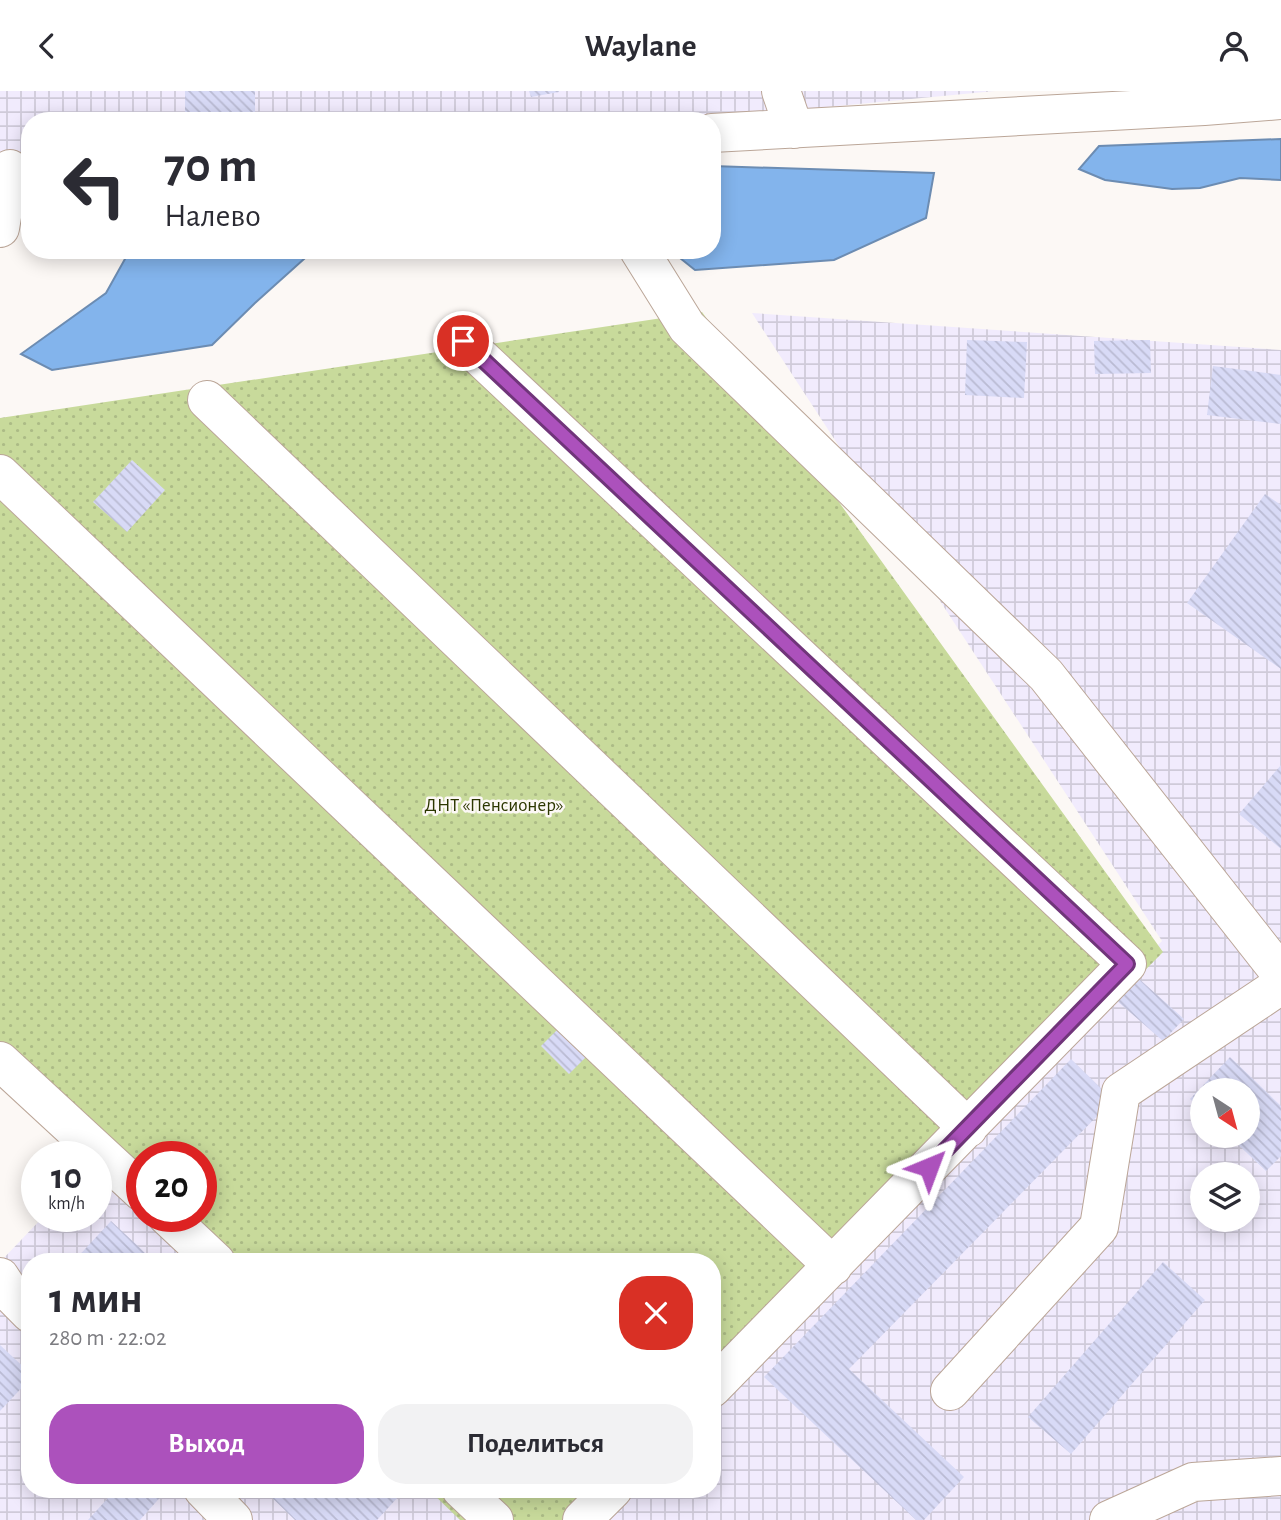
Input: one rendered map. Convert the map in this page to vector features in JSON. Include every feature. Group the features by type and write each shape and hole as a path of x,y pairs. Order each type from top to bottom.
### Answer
{"lane":[{"path":"781,91 794,129"},
{"path":"721,133 1281,100"},
{"path":"0,228 13,169"},
{"path":"645,259 695,336 1046,675 1281,974"},
{"path":"463,341 1127,964 721,1379"},
{"path":"207,400 968,1128"},
{"path":"0,474 833,1266"},
{"path":"950,1391 1099,1227 1121,1092 1281,985"},
{"path":"0,1061 126,1177"},
{"path":"184,1232 206,1253"},
{"path":"0,1277 21,1304"},
{"path":"1109,1520 1193,1482 1281,1476"},
{"path":"212,1498 233,1520"},
{"path":"471,1498 494,1520"},
{"path":"582,1520 604,1498"}],"shaded area":[{"path":"0,91 995,91 721,117 721,112 21,112 21,183 0,185"},
{"path":"752,313 1281,350 1281,1520 591,1520 612,1498 721,1498 721,1388 1162,941"},
{"path":"112,1187 126,1200 126,1232 161,1232 184,1253 21,1253 21,1498 453,1498 477,1520 0,1520 0,1262 29,1232 112,1232"}],"green space":[{"name":"ДНТ «Пенсионер»","path":"702,312 1163,952 721,1401 721,1253 184,1253 163,1232 217,1232 217,1141 126,1141 126,1196 112,1183 112,1141 69,1141 0,1074 0,418"},
{"path":"437,1498 625,1498 604,1520 460,1520"}],"water":[{"path":"1281,139 1281,180 1240,178 1200,188 1172,189 1105,180 1079,169 1099,146"},
{"path":"721,166 934,173 926,218 834,260 695,270 681,259 721,259"},
{"path":"125,259 304,259 212,345 52,370 21,354 106,293"}],"building":[{"path":"185,91 255,91 255,112 185,112"},
{"path":"529,91 559,91 559,92 531,97"},
{"path":"967,340 1027,342 1024,398 965,395"},
{"path":"1150,340 1151,373 1095,374 1094,341"},
{"path":"1213,366 1281,375 1281,424 1207,415"},
{"path":"132,460 165,490 127,532 93,502"},
{"path":"1265,494 1281,505 1281,669 1187,603"},
{"path":"1281,765 1281,849 1239,814"},
{"path":"1137,977 1184,1019 1163,1041 1116,1000"},
{"path":"567,1020 595,1048 569,1074 541,1046"},
{"path":"1230,1057 1252,1078 1210,1078"},
{"path":"1071,1059 1113,1100 849,1369 964,1477 924,1520 916,1520 764,1377"},
{"path":"1260,1086 1281,1106 1281,1156 1266,1171 1260,1162 1256,1162 1242,1148 1260,1148"},
{"path":"112,1222 145,1253 81,1253 101,1232 112,1232"},
{"path":"1163,1262 1205,1300 1071,1454 1028,1417"},
{"path":"0,1345 21,1365 21,1389 0,1411"},
{"path":"108,1498 160,1498 140,1520 88,1520"},
{"path":"272,1498 397,1498 377,1520 295,1520"}],"route":[{"path":"463,341 1127,964 929,1167"}]}
